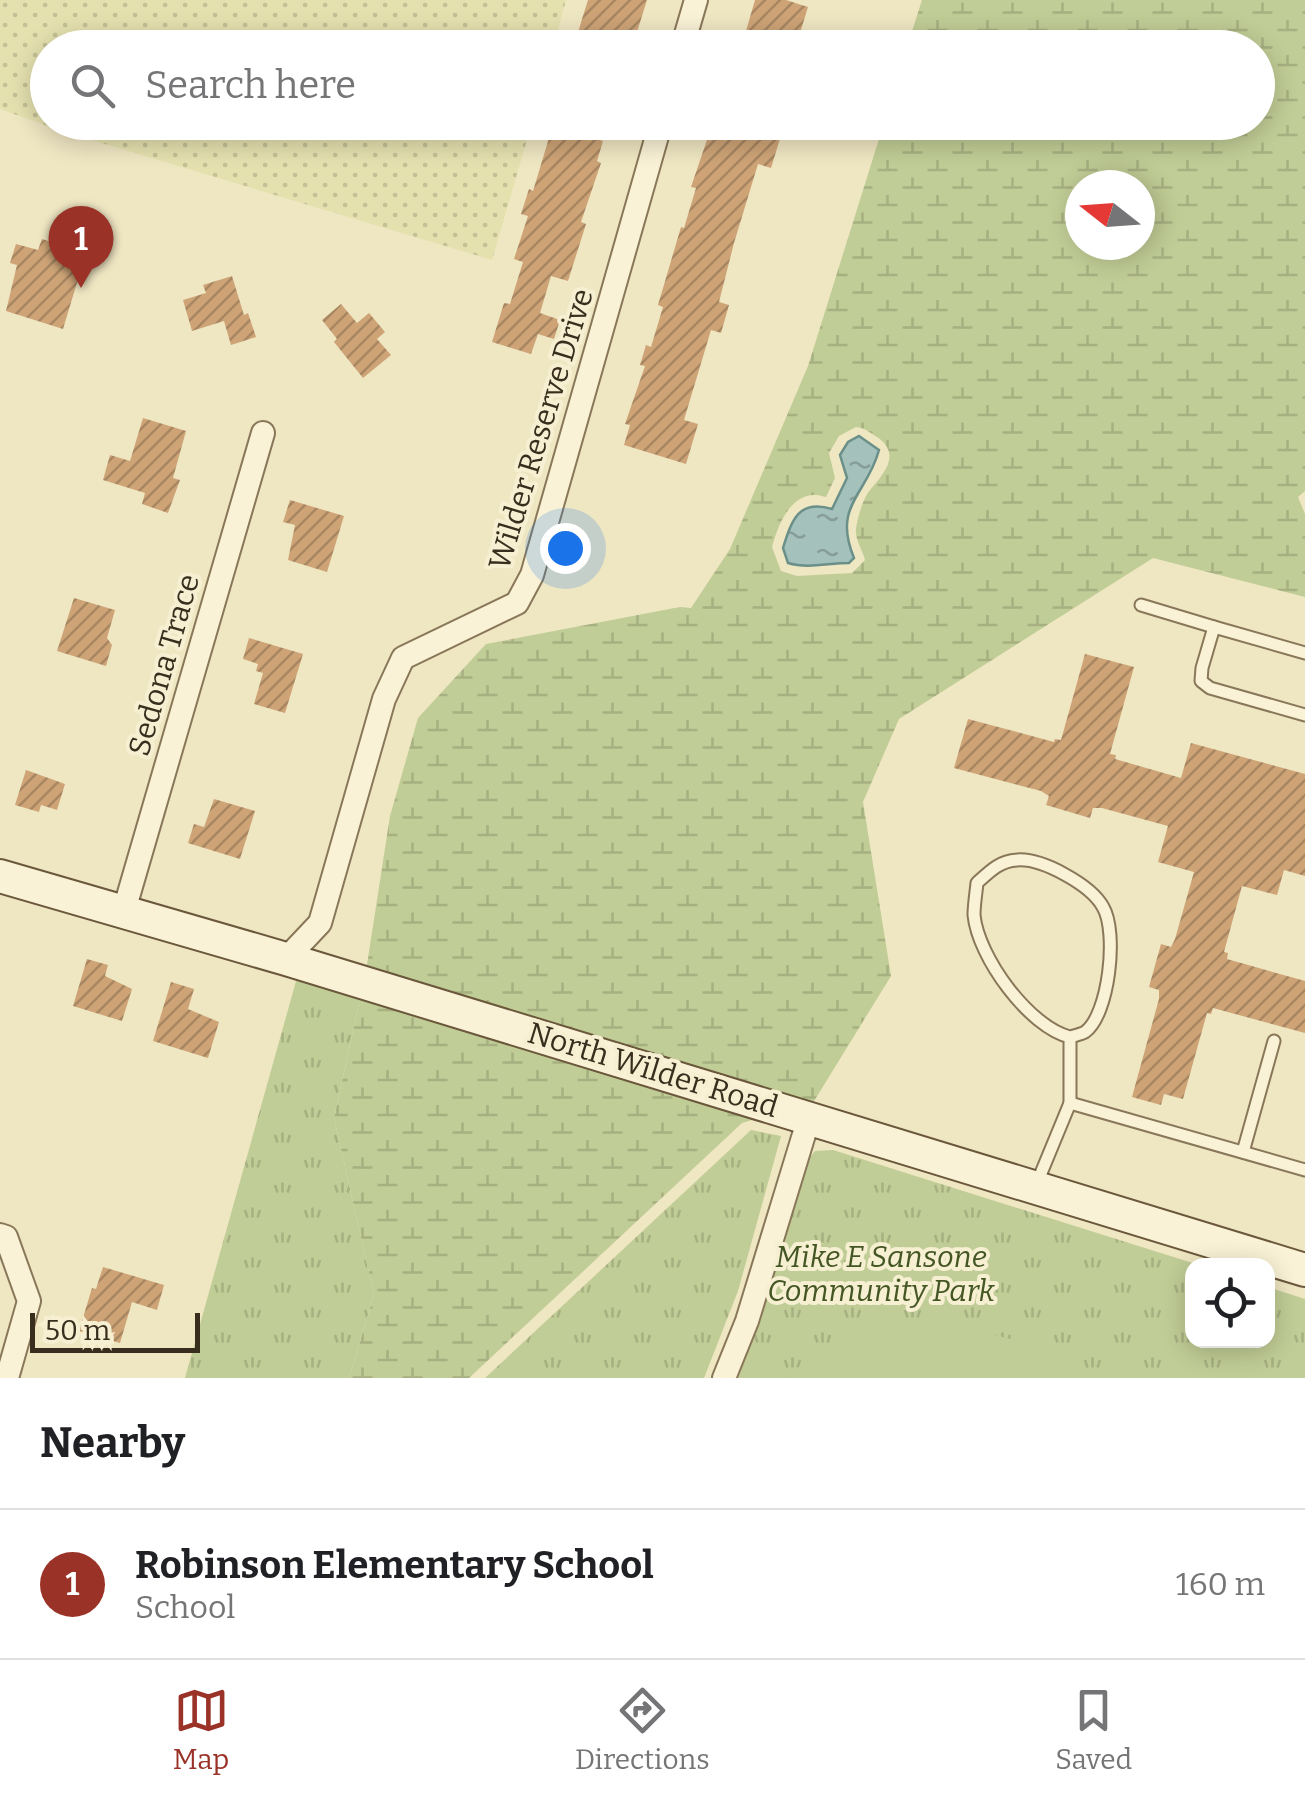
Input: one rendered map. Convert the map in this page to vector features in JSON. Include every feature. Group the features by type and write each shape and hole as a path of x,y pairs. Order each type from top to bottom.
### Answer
{"street":[{"path":"687,30 696,0"},
{"name":"Wilder Reserve Drive","path":"286,959 320,923 384,699 403,658 516,603 532,575 656,140"},
{"name":"Sedona Trace","path":"123,914 263,433"},
{"name":"North Wilder Road","path":"0,876 286,959 1305,1270"},
{"path":"724,1378 747,1321 809,1118"},
{"path":"0,1235 6,1237 30,1302 7,1378"}],"lane":[{"path":"1141,606 1305,653"},
{"path":"1214,627 1202,681 1210,688 1305,716"},
{"path":"1019,860 1055,869 1084,887 1103,906 1110,932 1112,966 1094,1022 1084,1033 1070,1036 1055,1033 1024,1008 986,954 974,916 977,883 997,865 1019,860"},
{"path":"1034,1188 1070,1103 1070,1036"},
{"path":"1243,1152 1274,1041"},
{"path":"1070,1103 1305,1170"}],"shaded area":[{"path":"0,0 566,0 558,30 30,30 30,120 0,109"},
{"path":"92,140 527,140 492,260"}],"green space":[{"path":"922,0 1305,0 1305,491 1298,497 1305,514 1305,597 1153,558 899,719 863,802 891,976 811,1106 366,971 390,816 418,718 486,644 691,608 730,549 808,366 879,140 1275,140 1275,30 912,30","holes":["856,427 877,437 889,457 885,471 865,498 858,520 857,537 865,560 852,573 797,576 781,571 772,547 779,527 797,501 815,495 826,497 835,478 829,453 839,436"]},
{"path":"298,974 361,994 334,1118 374,1295 349,1378 185,1378"},
{"path":"361,994 787,1128 752,1120 742,1123 469,1378 349,1378 374,1295 334,1118"},
{"name":"Mike E Sansone Community Park","path":"751,1130 781,1136 738,1291 704,1378 485,1378"},
{"name":"Mike E Sansone Community Park","path":"833,1150 1185,1261 1185,1348 1275,1348 1275,1289 1305,1299 1305,1378 735,1378 807,1161 815,1151"},
{"path":"919,1324 966,1329 1037,1347 1100,1378 784,1378 847,1340"}],"water":[{"path":"859,436 879,450 849,512 848,540 854,558 849,563 811,566 788,563 783,548 794,520 804,509 832,509 847,478 840,455 848,442"}],"building":[{"path":"588,0 647,0 638,30 579,30"},
{"path":"755,0 786,0 808,7 801,30 746,30"},
{"path":"548,140 603,141 597,161 601,163 581,222 586,224 568,281 551,276 540,313 560,320 554,339 538,334 531,354 492,342 504,303 510,304 523,262 514,259 528,216 521,214 529,189 533,191"},
{"path":"707,140 780,140 771,168 758,164 734,243 719,302 729,305 721,333 711,330 684,420 698,424 686,464 624,445 630,425 625,424 645,366 640,365 646,345 651,347 663,307 658,305 696,188 691,187"},
{"path":"42,239 86,253 63,329 6,311 17,265 10,263 16,244 38,250"},
{"path":"232,276 244,315 248,313 256,337 231,345 224,321 192,331 183,300 206,293 203,285"},
{"path":"341,304 357,323 369,313 385,332 377,339 391,355 363,378 322,320"},
{"path":"143,418 186,431 173,478 180,480 168,513 142,504 145,493 103,480 110,455 130,461"},
{"path":"290,500 344,516 327,572 288,560 295,525 283,522"},
{"path":"74,598 115,610 107,638 112,645 106,666 57,651"},
{"path":"249,638 303,654 285,713 254,704 263,673 256,671 258,664 243,659"},
{"path":"1085,654 1134,667 1110,754 1116,755 1115,759 1181,778 1191,743 1305,774 1305,876 1284,870 1277,895 1242,886 1224,952 1228,953 1227,959 1305,981 1305,1033 1213,1008 1211,1014 1207,1013 1183,1099 1164,1094 1161,1105 1132,1097 1159,999 1159,990 1149,987 1161,944 1171,947 1175,939 1194,872 1158,862 1168,826 1102,808 1093,808 1090,818 1046,805 1049,796 1041,791 954,768 968,719 1054,742 1061,740"},
{"path":"26,770 65,784 57,810 41,805 39,812 15,805"},
{"path":"214,799 255,811 240,859 188,843 194,824 204,827"},
{"path":"87,959 108,965 105,976 132,989 122,1021 73,1006"},
{"path":"171,982 194,989 188,1009 219,1022 208,1058 153,1041"},
{"path":"103,1267 164,1285 157,1310 132,1302 120,1343 79,1331"}],"place":[{"name":"Robinson Elementary School","path":"81,288"}]}
